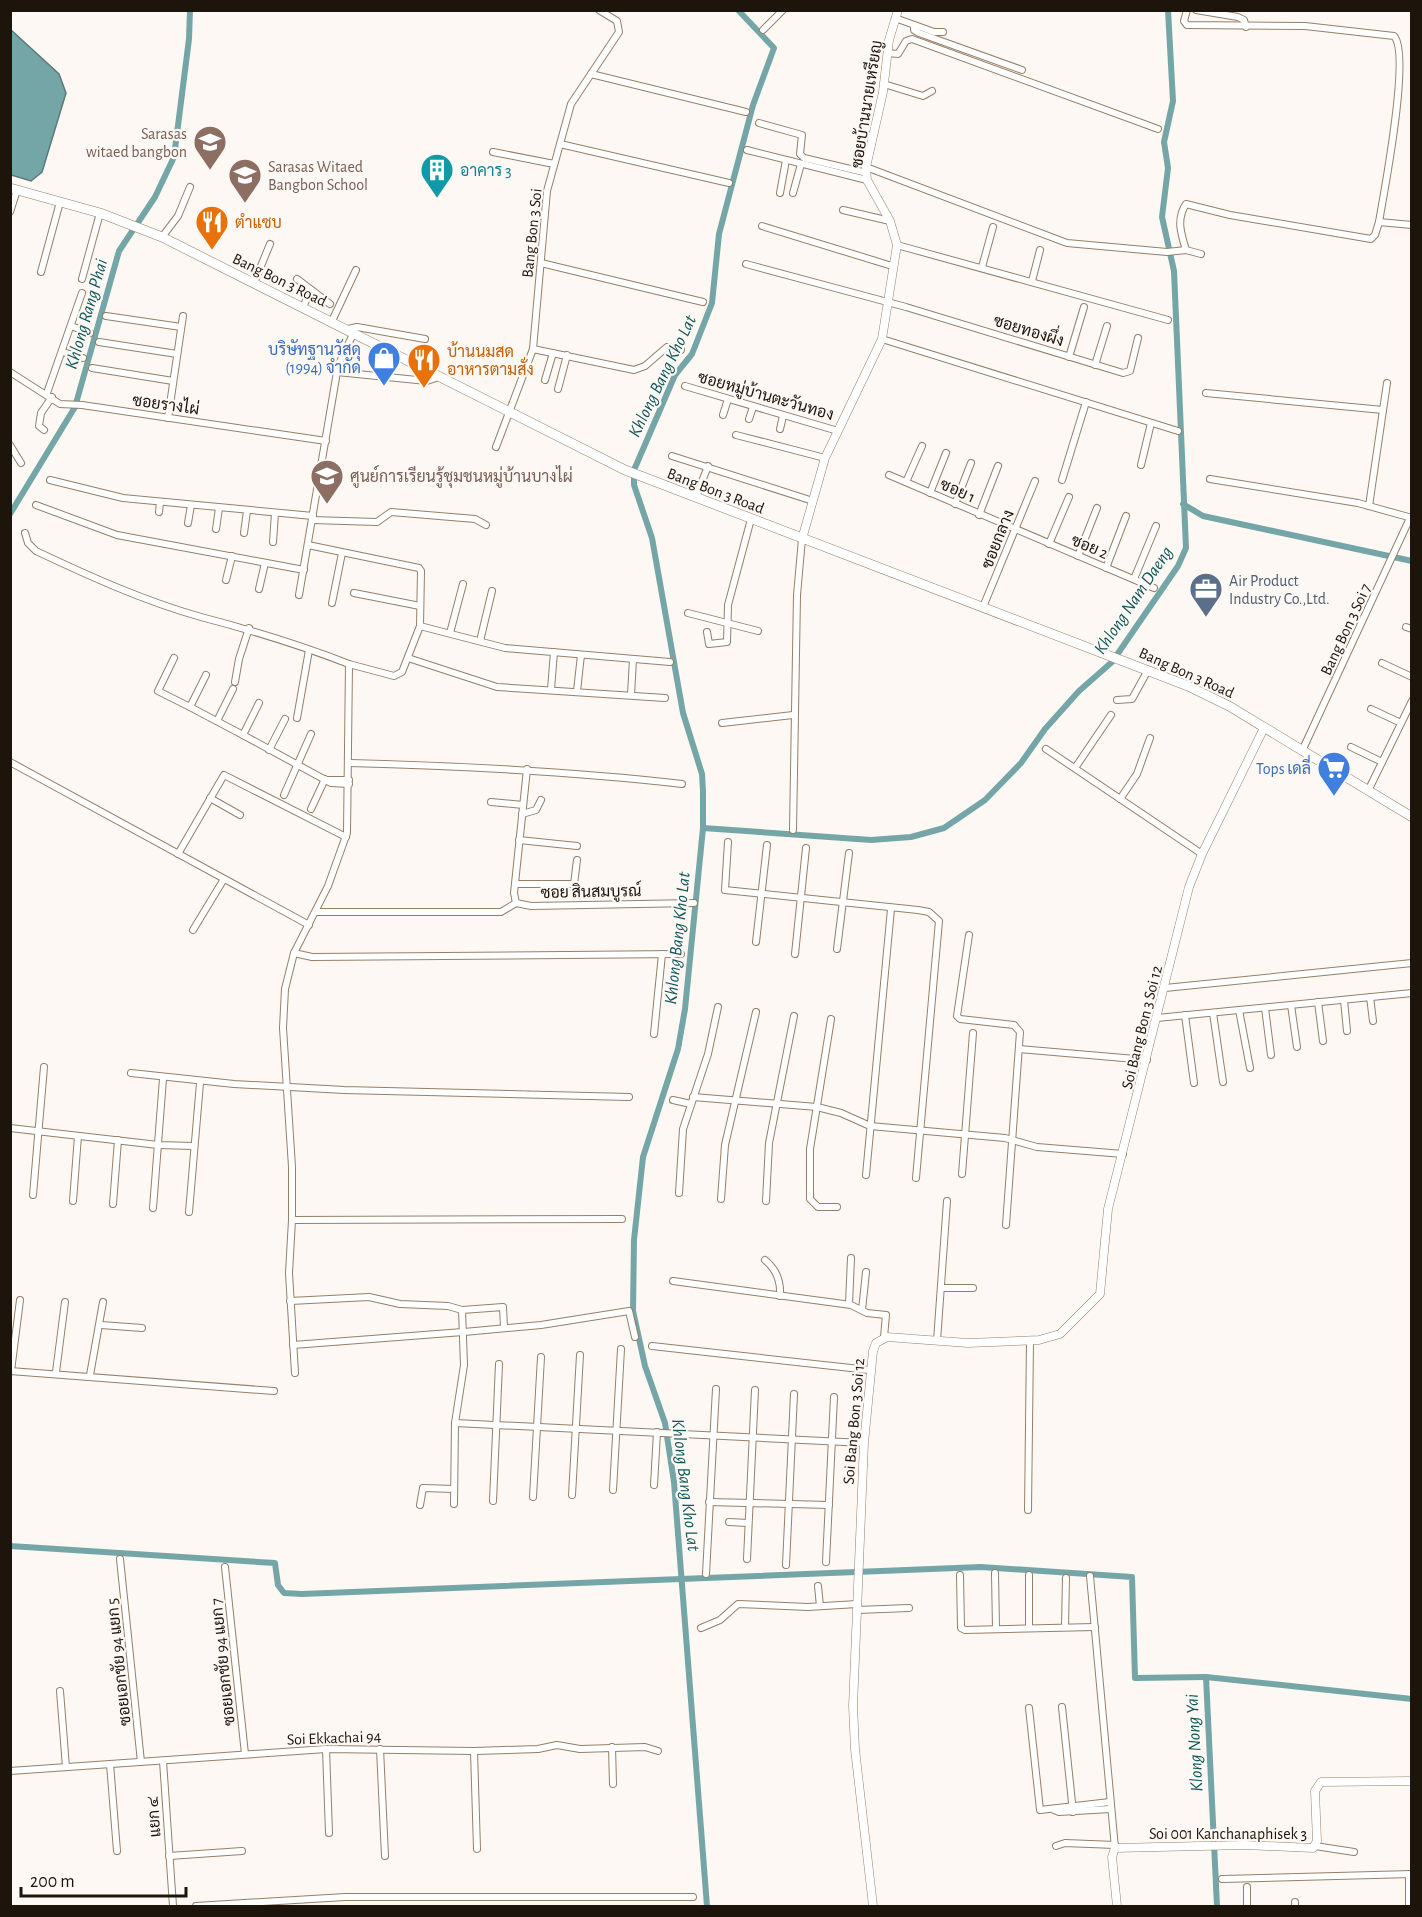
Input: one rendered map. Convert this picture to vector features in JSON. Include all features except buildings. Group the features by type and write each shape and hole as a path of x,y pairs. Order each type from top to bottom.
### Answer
{"main road":[{"name":"Bang Bon 3 Road","path":"14,189 100,213 162,237 625,470 1148,670 1209,696 1412,817"}],"street":[{"name":"Bang Bon 3 Soi","path":"496,447 533,349 547,191 554,164 573,100 619,32 620,27 617,21 598,10"},
{"path":"763,30 783,10"},
{"path":"1182,251 1180,228 1182,210 1186,204 1230,215 1365,240 1375,235 1379,222 1401,73 1398,40 1390,35 1305,26 1187,25 1184,21 1187,10"},
{"path":"1196,10 1224,12 1238,16 1244,20 1246,27"},
{"path":"897,14 914,25 934,32 943,32"},
{"name":"ซอยบ้านนายเหรียญ","path":"802,539 825,458 882,339 886,302 897,245 890,221 867,173 897,14"},
{"path":"914,25 913,29 919,33 1022,69"},
{"path":"888,53 898,54 906,41 912,39 1158,129"},
{"path":"591,74 746,112"},
{"path":"884,84 923,96 932,91"},
{"path":"759,123 802,135 800,154 804,158 867,173 1000,216 1052,239 1089,246 1201,254"},
{"path":"560,144 729,183"},
{"path":"747,150 801,164 867,173"},
{"path":"493,152 554,164"},
{"path":"780,193 786,160"},
{"path":"793,193 801,164"},
{"path":"162,237 178,216 190,187"},
{"path":"10,212 14,189"},
{"path":"41,272 60,202"},
{"path":"843,210 890,221"},
{"path":"82,279 100,213"},
{"path":"1379,222 1412,225"},
{"path":"762,226 892,266"},
{"path":"982,267 993,227"},
{"path":"254,283 270,244"},
{"path":"897,245 1168,320"},
{"path":"1032,281 1040,250"},
{"path":"541,263 703,302"},
{"name":"ซอยทองผึ่ง","path":"746,264 886,302 1126,374 1130,371 1138,338"},
{"path":"332,321 356,270"},
{"path":"297,279 330,304"},
{"path":"303,307 311,290"},
{"path":"44,430 39,426 39,419 50,395 82,293"},
{"path":"1069,357 1084,307"},
{"path":"106,316 182,327"},
{"path":"168,418 183,316"},
{"path":"71,326 90,333"},
{"path":"1095,365 1107,326"},
{"path":"299,594 337,372 351,331 357,327 425,339"},
{"path":"882,339 1178,431"},
{"path":"99,342 177,354"},
{"path":"533,349 634,370 645,366 667,347 681,350"},
{"path":"63,352 83,358"},
{"path":"545,380 554,353"},
{"path":"558,389 567,355"},
{"path":"92,368 173,381"},
{"name":"ซอยรางไผ่","path":"10,372 68,406 82,405 326,441"},
{"path":"337,372 427,381 440,376"},
{"path":"1369,506 1387,383"},
{"name":"ซอยหมู่บ้านตะวันทอง","path":"685,386 838,431"},
{"path":"1206,393 1383,410"},
{"path":"723,415 728,399"},
{"path":"1062,480 1086,402"},
{"path":"749,419 753,407"},
{"path":"780,429 783,416"},
{"path":"1141,465 1151,423"},
{"path":"736,435 825,458"},
{"path":"10,445 21,463"},
{"path":"906,482 922,446"},
{"path":"930,493 946,453"},
{"path":"672,456 813,501"},
{"path":"954,504 971,463"},
{"path":"696,497 708,466"},
{"path":"979,515 998,466"},
{"name":"ซอย 1","path":"889,475 1015,530"},
{"path":"1210,479 1369,506 1411,518"},
{"path":"50,480 123,498 313,518 377,522 391,512 474,519 486,525"},
{"name":"ซอยกลาง","path":"983,608 1035,481"},
{"path":"1049,544 1069,497"},
{"path":"159,512 160,502"},
{"path":"188,523 191,505"},
{"path":"36,506 117,535 304,570"},
{"path":"216,529 219,508"},
{"path":"1078,556 1097,508"},
{"path":"244,533 247,511"},
{"path":"273,542 275,513"},
{"path":"1106,568 1126,516"},
{"name":"Bang Bon 3 Soi 7","path":"1302,751 1411,518"},
{"path":"707,632 708,644 727,643 726,622 751,519"},
{"path":"1134,579 1156,526"},
{"name":"ซอย 2","path":"1015,530 1154,588"},
{"path":"25,533 28,543 36,551 93,578 202,617 249,628 349,664 398,676 402,672 420,626 419,568 308,545"},
{"path":"793,830 797,595 802,539"},
{"path":"333,603 342,553"},
{"path":"226,580 232,556"},
{"path":"259,589 265,562"},
{"path":"450,633 463,584"},
{"path":"480,641 492,591"},
{"path":"354,593 420,606"},
{"path":"688,614 758,632"},
{"path":"420,626 505,648 670,662"},
{"path":"217,721 234,686 239,659 249,628"},
{"path":"297,718 309,650"},
{"path":"551,689 554,652"},
{"path":"577,691 580,654"},
{"path":"174,658 158,691 326,780 349,782"},
{"path":"408,658 497,687 665,698"},
{"path":"631,695 633,659"},
{"path":"1382,663 1412,677"},
{"path":"295,1373 290,1301 289,1245 292,1220 292,1167 283,1028 285,989 294,953 316,912 349,824 349,664"},
{"path":"1117,700 1132,699 1148,670"},
{"path":"190,707 206,675"},
{"path":"1368,791 1412,700"},
{"path":"243,735 259,703"},
{"path":"1371,709 1401,723"},
{"path":"722,723 794,715"},
{"path":"1075,768 1111,715"},
{"path":"269,750 285,719"},
{"name":"Soi Bang Bon 3 Soi 12","path":"873,1906 853,1724 864,1443 869,1370 876,1343 884,1337 968,1343 1030,1341 1060,1334 1100,1294 1108,1209 1190,887 1202,854 1264,728"},
{"path":"284,795 311,734"},
{"path":"1120,799 1137,774 1150,738"},
{"path":"1351,747 1382,762"},
{"path":"1046,748 1202,854"},
{"path":"10,762 309,925"},
{"path":"349,763 527,769 642,778 682,784"},
{"name":"ซอย สินสมบูรณ์","path":"527,769 515,884 516,903 531,906 694,903"},
{"path":"178,854 221,777 226,775 346,837"},
{"path":"311,809 326,780"},
{"path":"210,798 240,815"},
{"path":"522,814 536,810 540,800"},
{"path":"491,802 523,804"},
{"path":"519,840 577,846"},
{"path":"728,842 723,888 929,912 941,925 916,1178"},
{"path":"756,942 767,845"},
{"path":"795,954 806,848"},
{"path":"837,949 849,853"},
{"path":"515,884 574,884 577,860"},
{"path":"193,930 224,879"},
{"path":"316,912 501,912 516,903"},
{"path":"866,1175 891,909"},
{"path":"969,935 957,1016 960,1019 1014,1025 1020,1032 1010,1139 1006,1226"},
{"path":"294,953 312,957 681,954"},
{"path":"654,1034 662,954"},
{"path":"1165,988 1412,963"},
{"path":"1157,1018 1412,993"},
{"path":"1370,997 1373,1022"},
{"path":"1344,1000 1347,1031"},
{"path":"1318,1002 1323,1041"},
{"path":"1291,1005 1297,1047"},
{"path":"679,1193 683,1130 708,1054 718,1007"},
{"path":"1265,1008 1271,1055"},
{"path":"1239,1010 1250,1068"},
{"path":"721,1198 726,1144 734,1100 748,1056 756,1012"},
{"path":"1213,1013 1223,1082"},
{"path":"766,1201 769,1143 794,1016"},
{"path":"1185,1016 1194,1083"},
{"path":"831,1019 810,1149 810,1198 818,1207 837,1208"},
{"path":"962,1174 973,1033"},
{"path":"1018,1048 1147,1060"},
{"path":"33,1195 44,1067"},
{"path":"131,1073 286,1087 629,1097"},
{"path":"153,1208 163,1079"},
{"path":"189,1212 200,1083"},
{"path":"673,1100 734,1100 817,1107 841,1113 870,1126 966,1134 1010,1139 1037,1147 1123,1154"},
{"path":"10,1128 158,1145 194,1146"},
{"path":"73,1201 78,1136"},
{"path":"113,1204 118,1140"},
{"path":"937,1341 947,1201"},
{"path":"292,1220 622,1220"},
{"path":"849,1305 851,1258"},
{"path":"765,1260 771,1265 780,1283 780,1296"},
{"path":"862,1310 866,1272"},
{"path":"673,1281 849,1305 886,1315 884,1337"},
{"path":"940,1288 973,1288"},
{"path":"290,1301 369,1298 400,1304 456,1306 462,1310 503,1307 504,1328"},
{"path":"20,1300 11,1371 56,1372 176,1385 274,1391"},
{"path":"56,1372 65,1302"},
{"path":"90,1375 101,1324 103,1302"},
{"path":"454,1504 455,1423 464,1365 462,1310"},
{"path":"293,1345 504,1328 629,1311 636,1337"},
{"path":"101,1324 142,1328"},
{"path":"1028,1510 1030,1341"},
{"path":"652,1346 869,1370"},
{"path":"614,1490 621,1349"},
{"path":"572,1495 580,1354"},
{"path":"533,1497 541,1357"},
{"path":"493,1501 499,1364"},
{"path":"706,1574 716,1389"},
{"path":"747,1559 755,1390"},
{"path":"786,1565 794,1394"},
{"path":"826,1562 834,1397"},
{"path":"455,1423 864,1443"},
{"path":"654,1485 660,1432"},
{"path":"420,1505 423,1488 454,1489"},
{"path":"709,1502 829,1505"},
{"path":"729,1522 748,1523"},
{"name":"ซอยเอกชัย 94 แยก 5","path":"120,1559 141,1762"},
{"name":"ซอยเอกชัย 94 แยก 7","path":"225,1567 245,1754"},
{"path":"995,1573 996,1629"},
{"path":"960,1575 961,1628 964,1630 1095,1627"},
{"path":"1029,1575 1029,1628"},
{"path":"1090,1576 1115,1846 1112,1857 1117,1906"},
{"path":"1065,1628 1066,1578"},
{"path":"818,1586 820,1606"},
{"path":"701,1628 720,1620 738,1604 909,1608"},
{"path":"60,1691 66,1767"},
{"path":"1062,1707 1072,1808"},
{"path":"1029,1708 1040,1810 1110,1805"},
{"name":"Soi Ekkachai 94","path":"10,1771 326,1749 474,1751 538,1749 557,1745 580,1749 645,1747 658,1751"},
{"path":"612,1747 613,1784"},
{"path":"326,1749 329,1833"},
{"path":"380,1749 385,1856"},
{"path":"474,1751 477,1849"},
{"name":"แยก ๔","path":"163,1761 173,1906"},
{"path":"110,1764 117,1851"},
{"name":"Soi 001 Kanchanaphisek 3","path":"1115,1846 1310,1848 1315,1846 1315,1791 1321,1782 1412,1781"},
{"path":"1056,1846 1065,1843 1115,1846"},
{"path":"1315,1846 1354,1852"},
{"path":"169,1856 242,1851"},
{"path":"1222,1879 1410,1874 1410,1906"},
{"path":"1246,1887 1247,1906"},
{"path":"196,1906 345,1896 693,1897"}],"water":[{"path":"10,29 59,74 66,93 42,172 31,181 11,175"}],"waterway":[{"name":"Khlong Rang Phai","path":"10,514 75,407 119,251 155,197 174,157 189,39 190,10"},
{"name":"Khlong Bang Kho Lat","path":"707,1906 674,1482 665,1423 645,1366 633,1311 634,1240 643,1157 678,1049 685,1009 703,828 703,791 702,774 683,713 652,538 634,485 634,470 675,375 692,354 712,303 719,234 753,105 774,48 738,10"},
{"name":"Khlong Nam Daeng","path":"703,828 871,840 911,837 944,828 985,800 1021,763 1045,729 1079,691 1112,662 1178,566 1186,548 1174,271 1162,217 1168,168 1164,142 1173,101 1168,10"},
{"path":"1183,504 1203,516 1412,561"},
{"path":"10,1546 275,1563 278,1585 284,1593 302,1594 981,1567 1132,1577 1135,1678 1206,1677"},
{"name":"Klong Nong Yai","path":"1217,1906 1206,1677 1412,1699"}],"place":[{"name":"Sarasas witaed bangbon","path":"210,171"},
{"name":"อาคาร 3","path":"437,199"},
{"name":"Sarasas Witaed Bangbon School","path":"245,204"},
{"name":"ตำแซบ","path":"212,251"},
{"name":"บริษัทฐานวัสดุ (1994) จำกัด","path":"384,387"},
{"name":"บ้านนมสด อาหารตามสั่ง","path":"424,389"},
{"name":"ศูนย์การเรียนรู้ชุมชนหมู่บ้านบางไผ่","path":"327,505"},
{"name":"Air Product Industry Co.,Ltd.","path":"1206,618"},
{"name":"Tops เดลี่","path":"1334,797"}]}
